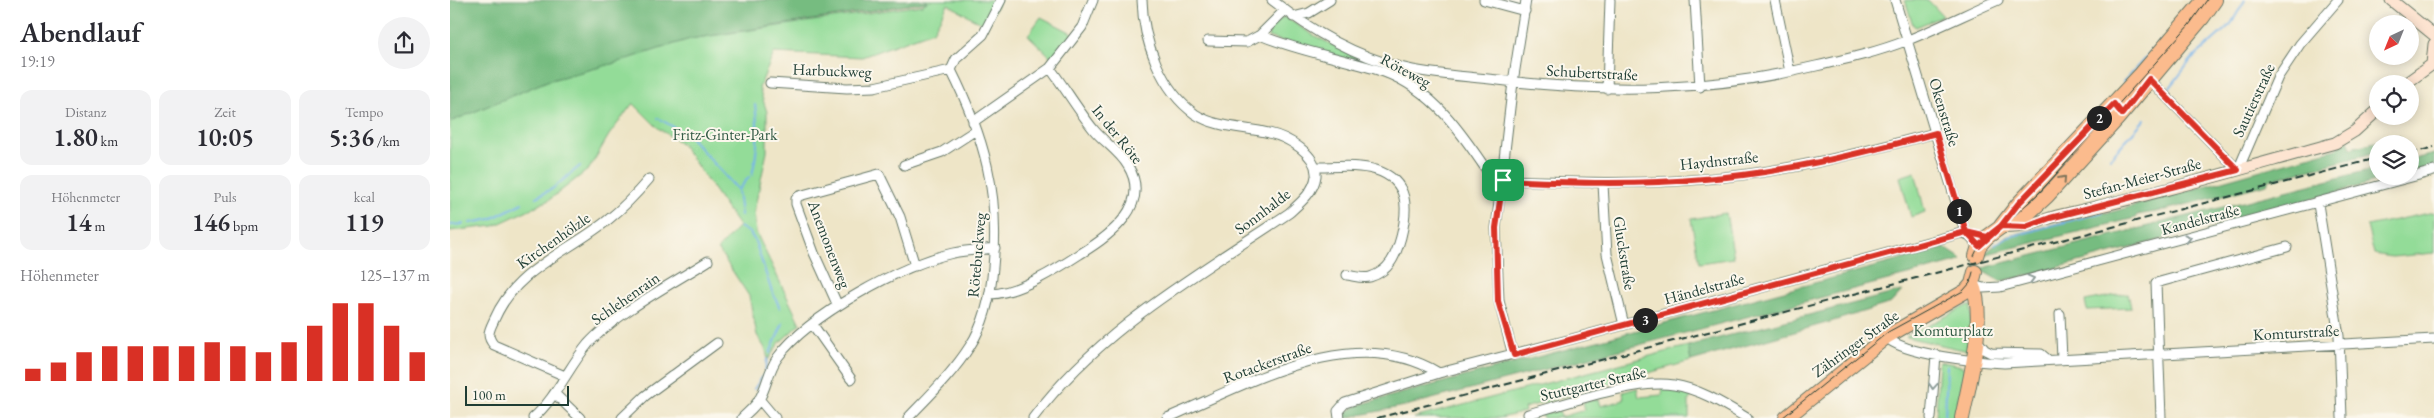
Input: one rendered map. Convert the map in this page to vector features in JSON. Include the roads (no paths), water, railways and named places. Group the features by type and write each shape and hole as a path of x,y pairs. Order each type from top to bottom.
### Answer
{"main road":[{"path":"2003,224 2022,219 2047,196 2204,0"},
{"path":"1980,246 2003,224 2037,186 2149,79 2204,17 2215,0"},
{"path":"2391,0 2434,35"},
{"path":"2418,75 2431,66 2434,44"},
{"name":"Stefan-Meier-Straße","path":"2003,224 2026,227 2050,218 2335,143 2354,131 2369,118"},
{"path":"2037,186 2042,194 2047,196"},
{"name":"Stefan-Meier-Straße","path":"2029,213 2050,218"},
{"path":"1962,418 1976,339 1977,303 1973,280"},
{"name":"Zähringer Straße","path":"1792,415 1886,337 1960,296 1973,280"}],"street":[{"path":"951,70 956,58 983,35 1001,0"},
{"path":"904,165 942,152 1050,68 1082,27 1093,0"},
{"path":"1142,0 1144,25 1154,57 1167,83 1186,106 1197,115 1222,125 1280,137 1304,152 1315,167 1363,167 1377,170 1390,177 1404,196 1406,215 1392,262 1384,270 1369,278 1347,275"},
{"name":"Schubertstraße","path":"1272,0 1293,17 1343,45 1400,67 1513,82 1607,89 1700,87 1790,72 1848,59 1907,40 1998,0"},
{"path":"1293,17 1309,13 1330,0"},
{"path":"1484,0 1524,12"},
{"path":"1514,355 1498,301 1496,228 1513,82 1526,0"},
{"path":"1607,89 1610,0"},
{"path":"1695,0 1700,87"},
{"path":"1775,0 1790,72"},
{"name":"Okenstraße","path":"1895,0 1966,232 1980,246"},
{"name":"Sautierstraße","path":"2238,170 2278,77 2300,44 2338,0"},
{"path":"1208,40 1246,42 1260,35 1284,10"},
{"name":"Röteweg","path":"1260,35 1308,52 1387,73 1422,93 1446,114 1494,181 1503,180"},
{"name":"In der Röte","path":"991,294 1001,294 1040,277 1089,249 1111,232 1130,212 1135,197 1134,176 1127,164 1095,130 1050,68"},
{"name":"Harbuckweg","path":"770,83 848,88 874,87 951,70"},
{"name":"Rötebuckweg","path":"908,418 948,376 970,346 991,294 996,214 992,181 975,126 951,70"},
{"path":"2149,79 2238,170"},
{"name":"Haydnstraße","path":"1503,180 1603,184 1705,179 1847,157 1936,133"},
{"name":"Sonnhalde","path":"1033,418 1075,369 1122,326 1289,213 1301,202 1313,185 1315,167"},
{"name":"Kandelstraße","path":"1973,280 1983,288 2000,287 2318,204 2434,171"},
{"name":"Anemonenweg","path":"838,306 814,253 796,204 796,199 799,196 879,174 900,217 915,266"},
{"name":"Kirchenhölzle","path":"565,376 494,346 488,339 491,327 514,287 539,265 608,220 636,195 649,179"},
{"name":"Gluckstraße","path":"1603,184 1608,254 1624,325"},
{"path":"2318,204 2340,344 2342,418"},
{"name":"Händelstraße","path":"1339,414 1345,403 1439,373 1514,355 1966,232"},
{"path":"2161,418 2156,283 2287,247"},
{"path":"742,418 759,399 769,373 778,357 813,325 838,306 915,266 953,253 995,248"},
{"name":"Schlehenrain","path":"533,418 555,394 565,376 588,344 607,326 708,261"},
{"path":"2060,314 2062,359"},
{"path":"813,325 852,379"},
{"path":"1886,337 1893,344 1936,355 1973,361"},
{"path":"1976,339 1991,358"},
{"name":"Komturstraße","path":"1973,361 1991,358 2041,362 2047,359 2434,339"},
{"path":"622,418 645,396 717,343"},
{"name":"Rotackerstraße","path":"1166,418 1293,365 1340,354 1402,357 1415,360 1439,373"},
{"path":"1931,418 1936,355"},
{"name":"Stuttgarter Straße","path":"1529,416 1635,386 1675,385 1705,395 1747,418"},
{"path":"555,394 580,418"},
{"path":"759,399 775,418"}],"waterway":[{"path":"2169,89 2191,60 2231,24 2245,0"},
{"path":"2123,82 2161,41"},
{"path":"752,175 757,140 755,105"},
{"path":"658,118 687,135"},
{"path":"2110,158 2145,119"},
{"path":"690,137 738,190 741,215"},
{"path":"536,197 552,189 580,166"},
{"path":"738,190 749,177"},
{"path":"470,223 491,219 522,203"},
{"path":"1995,245 2005,238 2103,212"},
{"path":"450,225 463,224"},
{"path":"740,227 750,233 755,241 771,289 780,308"},
{"path":"770,353 783,323"},
{"path":"754,389 765,373 767,359"},
{"path":"1945,418 1947,366"}],"tram line":[{"path":"1974,256 1983,238 2016,214 2040,192 2189,25 2207,0"},
{"path":"1782,418 1888,332 1963,291 1970,283 1973,272"}],"railway":[{"path":"2419,151 2434,147"},
{"path":"1377,418 2369,160"}],"park label":[{"name":"Fritz-Ginter-Park","path":"725,134"},
{"name":"Komturplatz","path":"1953,330"}]}
